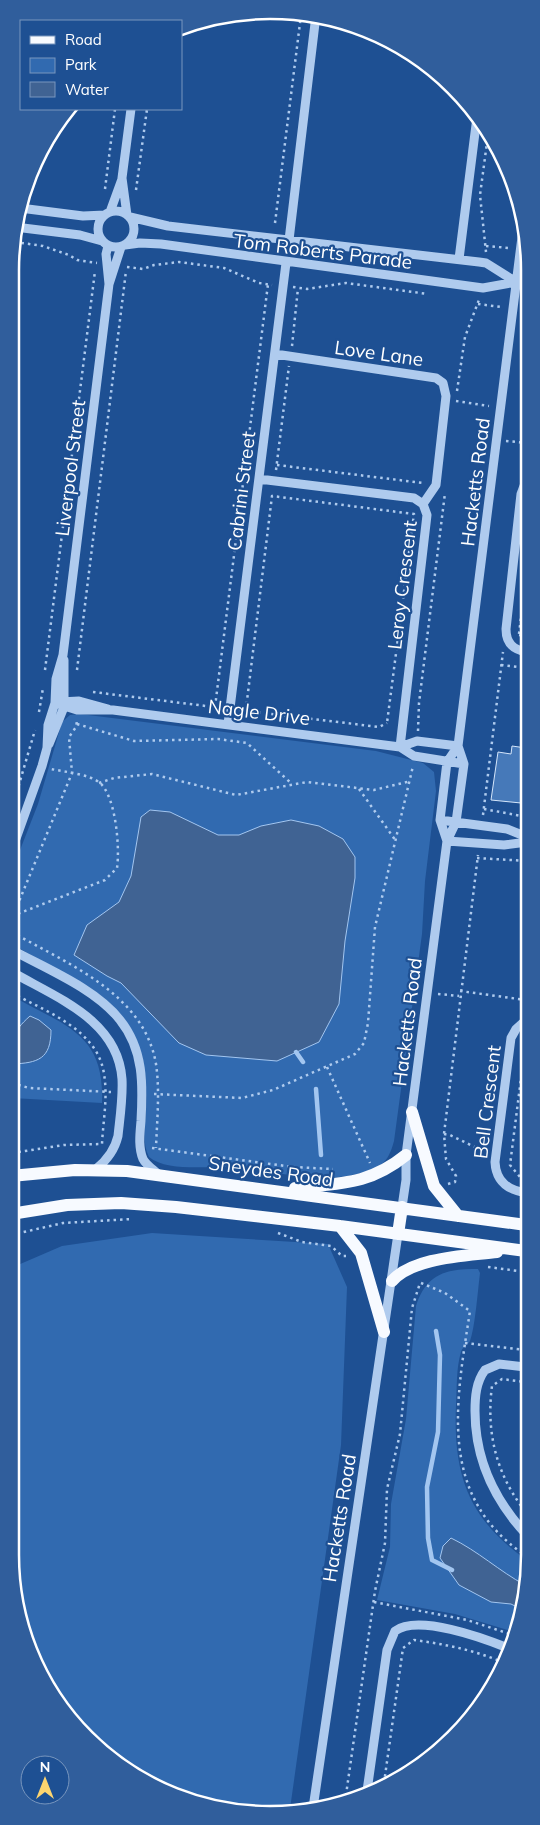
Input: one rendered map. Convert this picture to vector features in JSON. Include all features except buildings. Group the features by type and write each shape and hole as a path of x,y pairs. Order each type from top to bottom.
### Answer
{"main road":[{"path":"412,1112 434,1186 458,1216"},
{"path":"273,1191 374,1176 388,1170 406,1155"},
{"name":"Sneydes Road","path":"19,1175 47,1171 96,1169 159,1175 521,1224"},
{"path":"19,1213 67,1205 121,1202 340,1226 521,1251"},
{"path":"398,1234 402,1207"},
{"path":"340,1226 361,1253 384,1332"},
{"path":"392,1280 400,1271 417,1265 512,1250"}],"street":[{"path":"289,240 315,23"},
{"path":"105,243 98,230 98,224 107,213 122,178 131,110"},
{"path":"459,259 476,126"},
{"path":"23,228 80,235 105,243 123,246 134,233 122,178"},
{"path":"26,209 83,216 119,211 129,216"},
{"name":"Tom Roberts Parade","path":"129,216 168,226 486,263 516,282"},
{"name":"Liverpool Street","path":"19,830 47,748 48,724 61,703 60,688 63,655 109,284 105,243"},
{"name":"Tom Roberts Parade","path":"123,246 140,243 161,244 286,263 483,288 521,283"},
{"name":"Liverpool Street","path":"109,284 123,246"},
{"name":"Hacketts Road","path":"402,1207 406,1180 406,1155 447,841 456,822 464,764 458,746 520,250"},
{"name":"Cabrini Street","path":"228,724 286,263"},
{"name":"Love Lane","path":"274,354 436,378 443,383 446,396 436,485 423,504"},
{"name":"Leroy Crescent","path":"259,479 414,498 423,504 427,515 400,747"},
{"path":"521,494 506,622 506,636 509,644 521,650"},
{"name":"Nagle Drive","path":"61,703 400,747 414,756 464,764"},
{"name":"Nagle Drive","path":"400,747 417,741 458,746"},
{"name":"Hacketts Road","path":"447,841 440,820 447,762 458,746"},
{"path":"440,820 506,829 521,835"},
{"path":"447,841 504,846 521,843"},
{"path":"19,954 111,1008 125,1027 134,1044 142,1072 140,1146 147,1164 159,1175"},
{"path":"19,976 80,1011 98,1024 111,1042 119,1059 122,1079 121,1112 116,1145 103,1164 96,1169"},
{"name":"Bell Crescent","path":"521,1024 516,1028 511,1038 495,1169 499,1178 512,1190 521,1192"},
{"name":"Hacketts Road","path":"314,1802 349,1554 398,1234"},
{"path":"521,1367 494,1365 482,1374 477,1387 475,1422 478,1449 486,1473 498,1498 521,1528"},
{"path":"368,1786 387,1650 395,1631 411,1625 428,1627 476,1636 504,1646"}],"path":[{"path":"275,223 300,21"},
{"path":"104,195 115,110"},
{"path":"136,193 147,110"},
{"path":"20,243 51,248 77,260"},
{"path":"486,246 520,250"},
{"path":"144,269 154,265 179,262 224,268 259,283"},
{"path":"45,676 96,263"},
{"path":"39,713 44,685 74,689 127,267"},
{"path":"307,289 346,283 431,294"},
{"path":"215,707 268,284"},
{"path":"246,711 298,288"},
{"path":"470,299 480,300"},
{"path":"456,401 501,407"},
{"path":"497,440 521,442"},
{"path":"246,461 436,485"},
{"path":"272,496 414,514 387,723"},
{"path":"519,635 521,618"},
{"path":"476,825 482,816 503,652 509,644"},
{"path":"501,665 521,667"},
{"path":"19,902 72,774 69,737 76,724 80,690 379,727 387,723 402,726 418,725"},
{"path":"19,784 37,722"},
{"path":"76,724 134,741 218,739 246,742 292,784"},
{"path":"158,1094 248,1097 273,1090 355,1054 361,1049 366,1036 374,927 411,781 413,763"},
{"path":"19,914 106,880 115,872 117,864 117,826 104,790 99,783 42,766"},
{"path":"99,783 114,778 152,774 236,795 307,782 374,790 411,781"},
{"path":"359,788 396,841"},
{"path":"483,809 521,816"},
{"path":"445,1184 455,1182 456,1176 446,1159 444,1134 459,996 478,852 474,843"},
{"path":"477,858 521,861"},
{"path":"460,991 521,999"},
{"path":"427,993 459,996"},
{"path":"19,997 78,1031 92,1043 103,1067 105,1091 102,1144"},
{"path":"327,1067 370,1163 362,1164"},
{"path":"521,1078 510,1165 521,1177"},
{"path":"19,1085 29,1088 105,1091"},
{"path":"444,1134 450,1135 482,1151 511,1156"},
{"path":"19,1152 64,1145 116,1145"},
{"path":"140,1146 293,1167 337,1169"},
{"path":"19,1233 63,1223 136,1219"},
{"path":"274,1232 302,1242 328,1244 342,1256 349,1256"},
{"path":"346,1795 375,1591 385,1543 387,1489 400,1434 412,1308 420,1283"},
{"path":"465,1343 521,1349"},
{"path":"521,1381 502,1379 492,1386 490,1413 492,1439 499,1467 512,1493 521,1505"},
{"path":"385,1778 403,1648 414,1640 439,1643 498,1660"}],"green space":[{"path":"80,714 376,751 423,763 434,772 436,791 425,881 422,934 394,1141 389,1155 382,1164 372,1170 357,1174 324,1178 294,1176 232,1167 166,1165 149,1157 145,1141 146,1093 143,1061 133,1033 125,1020 100,995 19,948 19,853 38,804 62,722 70,715"},
{"path":"19,1000 65,1025 78,1034 89,1046 97,1061 101,1080 102,1103 19,1098"},
{"path":"152,1233 328,1244 347,1287 341,1445 290,1805 254,1806 205,1798 174,1787 144,1773 104,1744 81,1721 52,1681 38,1651 27,1620 19,1571 19,1265 62,1246"},
{"path":"478,1269 480,1273 470,1341 462,1350 457,1371 456,1430 458,1452 461,1473 468,1493 477,1510 490,1527 521,1556 519,1588 510,1631 455,1614 377,1600 390,1547 391,1504 406,1419 416,1306 420,1295 432,1280 447,1272"}],"water":[{"path":"150,810 170,812 218,835 239,835 261,826 291,820 319,826 343,839 355,857 355,878 345,941 339,1004 319,1042 277,1061 206,1055 179,1043 121,983 74,955 87,925 119,902 131,876 141,817"},
{"path":"30,1016 39,1020 51,1030 49,1047 41,1058 19,1063 19,1027"},
{"path":"451,1538 520,1582 516,1606 491,1602 459,1585 440,1558 443,1546"}],"waterway":[{"path":"296,1052 303,1062"},
{"path":"316,1089 321,1155"},
{"path":"436,1331 440,1355 438,1432 427,1487 428,1538 432,1560 452,1570"}]}
